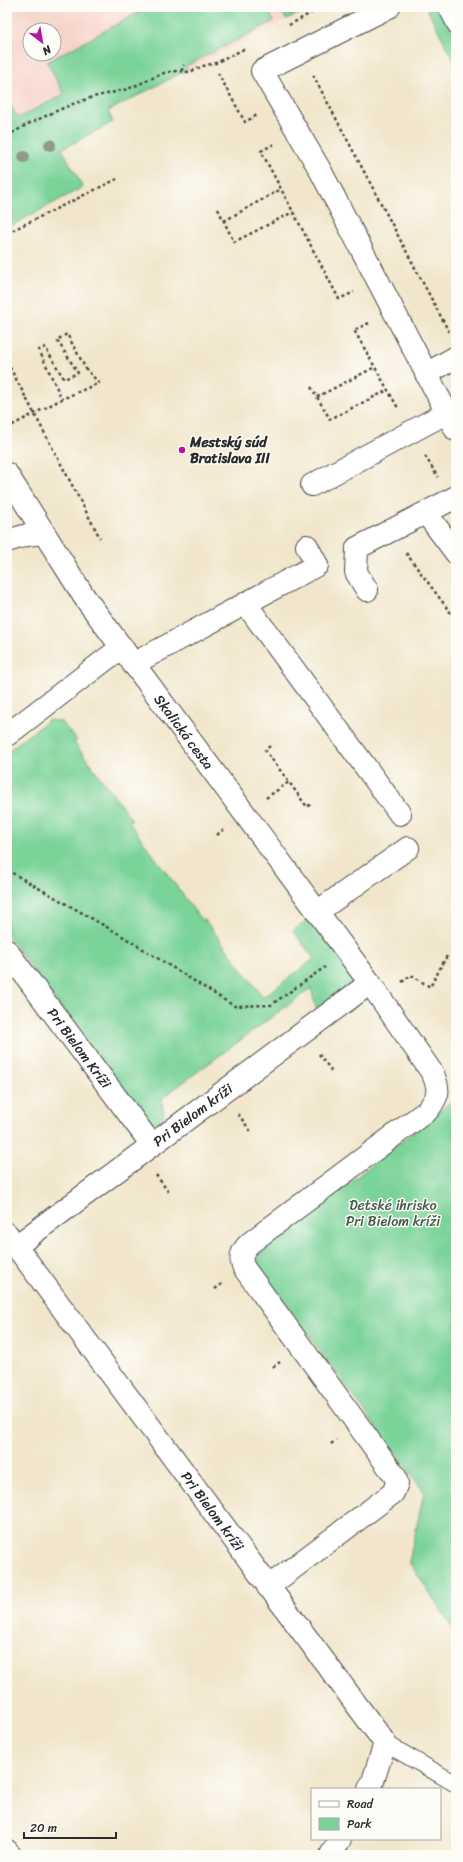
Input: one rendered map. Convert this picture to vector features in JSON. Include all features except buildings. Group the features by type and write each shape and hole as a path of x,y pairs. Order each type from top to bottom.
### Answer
{"street":[{"path":"312,485 451,421 319,168 262,72 389,7"},
{"path":"426,374 454,348"},
{"name":"Skalická cesta","path":"7,474 43,534 85,598 375,991 433,1074 438,1092 436,1100 428,1110 250,1243 242,1252 241,1259 244,1268 385,1464 397,1483 393,1493 268,1587"},
{"path":"367,590 356,572 357,548 456,497"},
{"path":"426,513 456,553"},
{"path":"7,540 27,535 43,534"},
{"path":"7,735 128,655 246,604 317,565 307,546"},
{"path":"246,604 400,814"},
{"path":"318,912 408,848"},
{"name":"Pri Bielom Kríži","path":"7,951 152,1144"},
{"name":"Pri Bielom kríži","path":"375,991 12,1240 385,1743"},
{"path":"371,1785 385,1743"},
{"path":"331,1855 339,1840"},
{"path":"7,1851 10,1855"}],"lane":[{"path":"446,7 456,26"},
{"path":"385,1743 456,1784"}],"path":[{"path":"285,27 322,7"},
{"path":"7,136 28,124 93,96 128,89 164,73 182,71 190,72 203,66 216,63 248,47"},
{"path":"300,52 354,149 454,348"},
{"path":"182,71 182,66 184,65"},
{"path":"218,74 245,122 261,113"},
{"path":"277,142 261,151 339,299 360,289"},
{"path":"7,233 118,179"},
{"path":"224,221 281,189"},
{"path":"218,209 234,242 293,212"},
{"path":"7,428 62,399 98,383 86,370 67,334 57,340 78,373 64,379 45,347 39,350 62,399"},
{"path":"7,362 100,538"},
{"path":"317,397 375,367"},
{"path":"311,386 330,419 388,390"},
{"path":"404,550 456,620"},
{"path":"270,746 265,750 307,807 312,803"},
{"path":"245,814 289,782"},
{"path":"7,870 119,934 234,1006 270,1005 346,952"},
{"path":"375,991 411,975 430,987 448,956"}],"shaded area":[{"path":"7,7 279,7 286,19 108,111 88,79 7,125"}],"green space":[{"path":"141,7 266,7 274,21 186,66 187,70 108,111 113,122 62,149 83,187 7,228 7,98 18,118 64,94 47,62 62,62 62,54 143,10"},
{"path":"279,7 315,7 286,19"},
{"path":"426,7 456,7 456,65"},
{"path":"48,720 60,721 77,740 74,742 132,820 129,822 202,921 204,919 263,997 314,959 293,931 310,918 356,980 316,1009 311,988 162,1098 164,1123 152,1131 7,935 7,752"},
{"name":"Detské ihrisko Pri Bielom kríži","path":"456,1098 456,1633 409,1562 424,1492 257,1265 260,1254"}],"place":[{"name":"Mestský súd Bratislava III","path":"182,450"}]}
